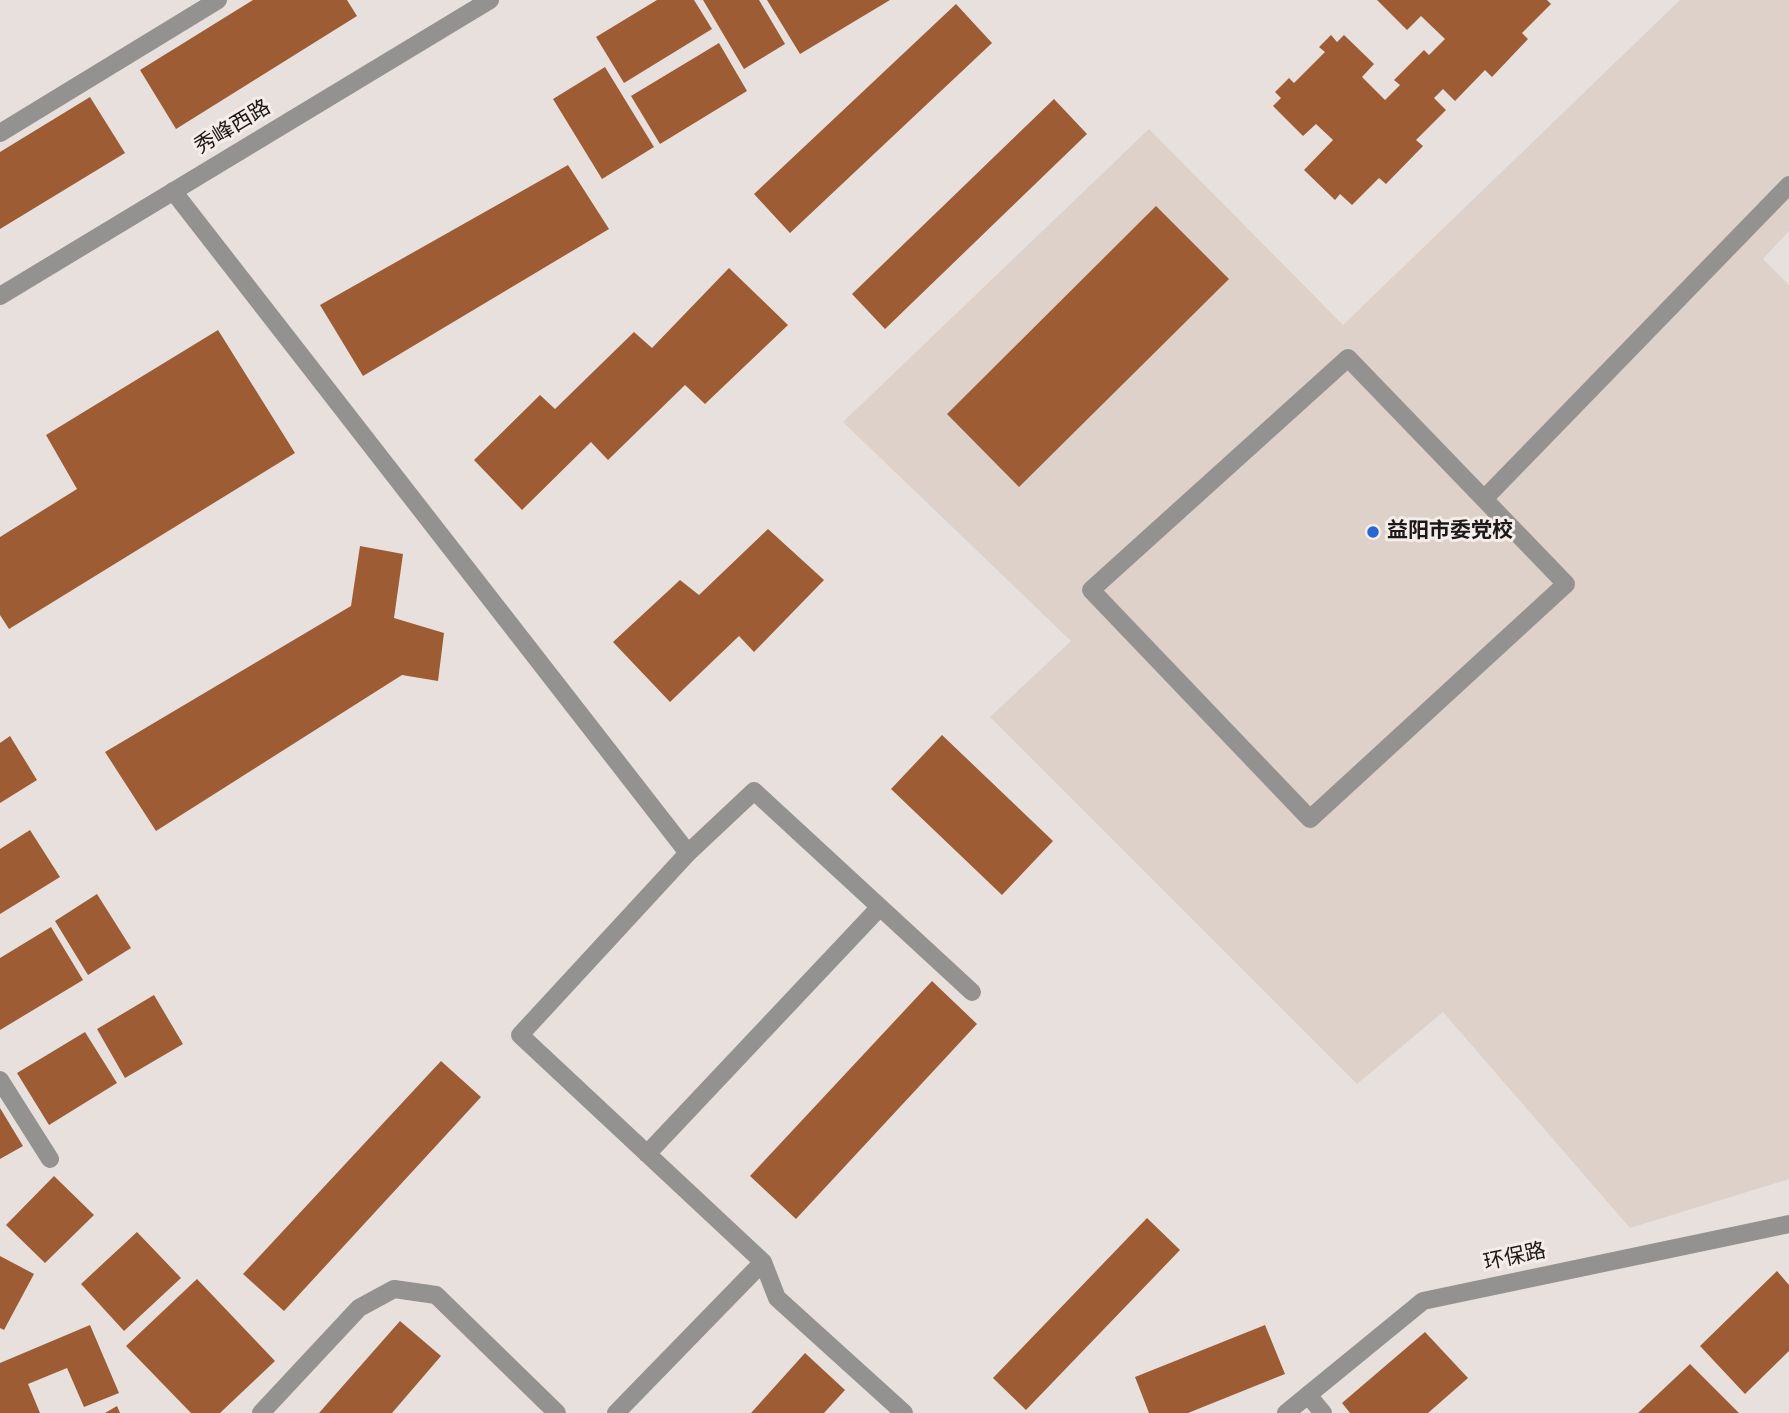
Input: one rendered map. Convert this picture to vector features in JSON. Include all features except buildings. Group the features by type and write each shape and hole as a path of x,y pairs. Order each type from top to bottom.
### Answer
{"street":[{"path":"0,133 218,0"},
{"name":"秀峰西路","path":"0,296 490,0"},
{"path":"1485,498 1789,185"},
{"path":"173,191 688,853"},
{"path":"1349,358 1485,498 1566,584 1310,819 1091,590 1349,358"},
{"path":"905,1413 777,1298 763,1262 520,1035 688,853 754,791 972,992"},
{"path":"647,1154 880,906"},
{"path":"0,1080 50,1159"},
{"name":"环保路","path":"1286,1413 1423,1301 1789,1224"},
{"path":"616,1413 763,1262"},
{"path":"261,1413 359,1308 394,1289 436,1295 556,1413"},
{"path":"1308,1395 1323,1413"}],"shaded area":[{"name":"益阳市委党校","path":"1680,0 1789,0 1789,231 1763,259 1789,285 1789,1179 1630,1228 1443,1012 1357,1084 990,717 1071,641 843,422 1149,129 1343,325"}],"place":[{"name":"益阳市委党校","path":"1373,532"}]}
